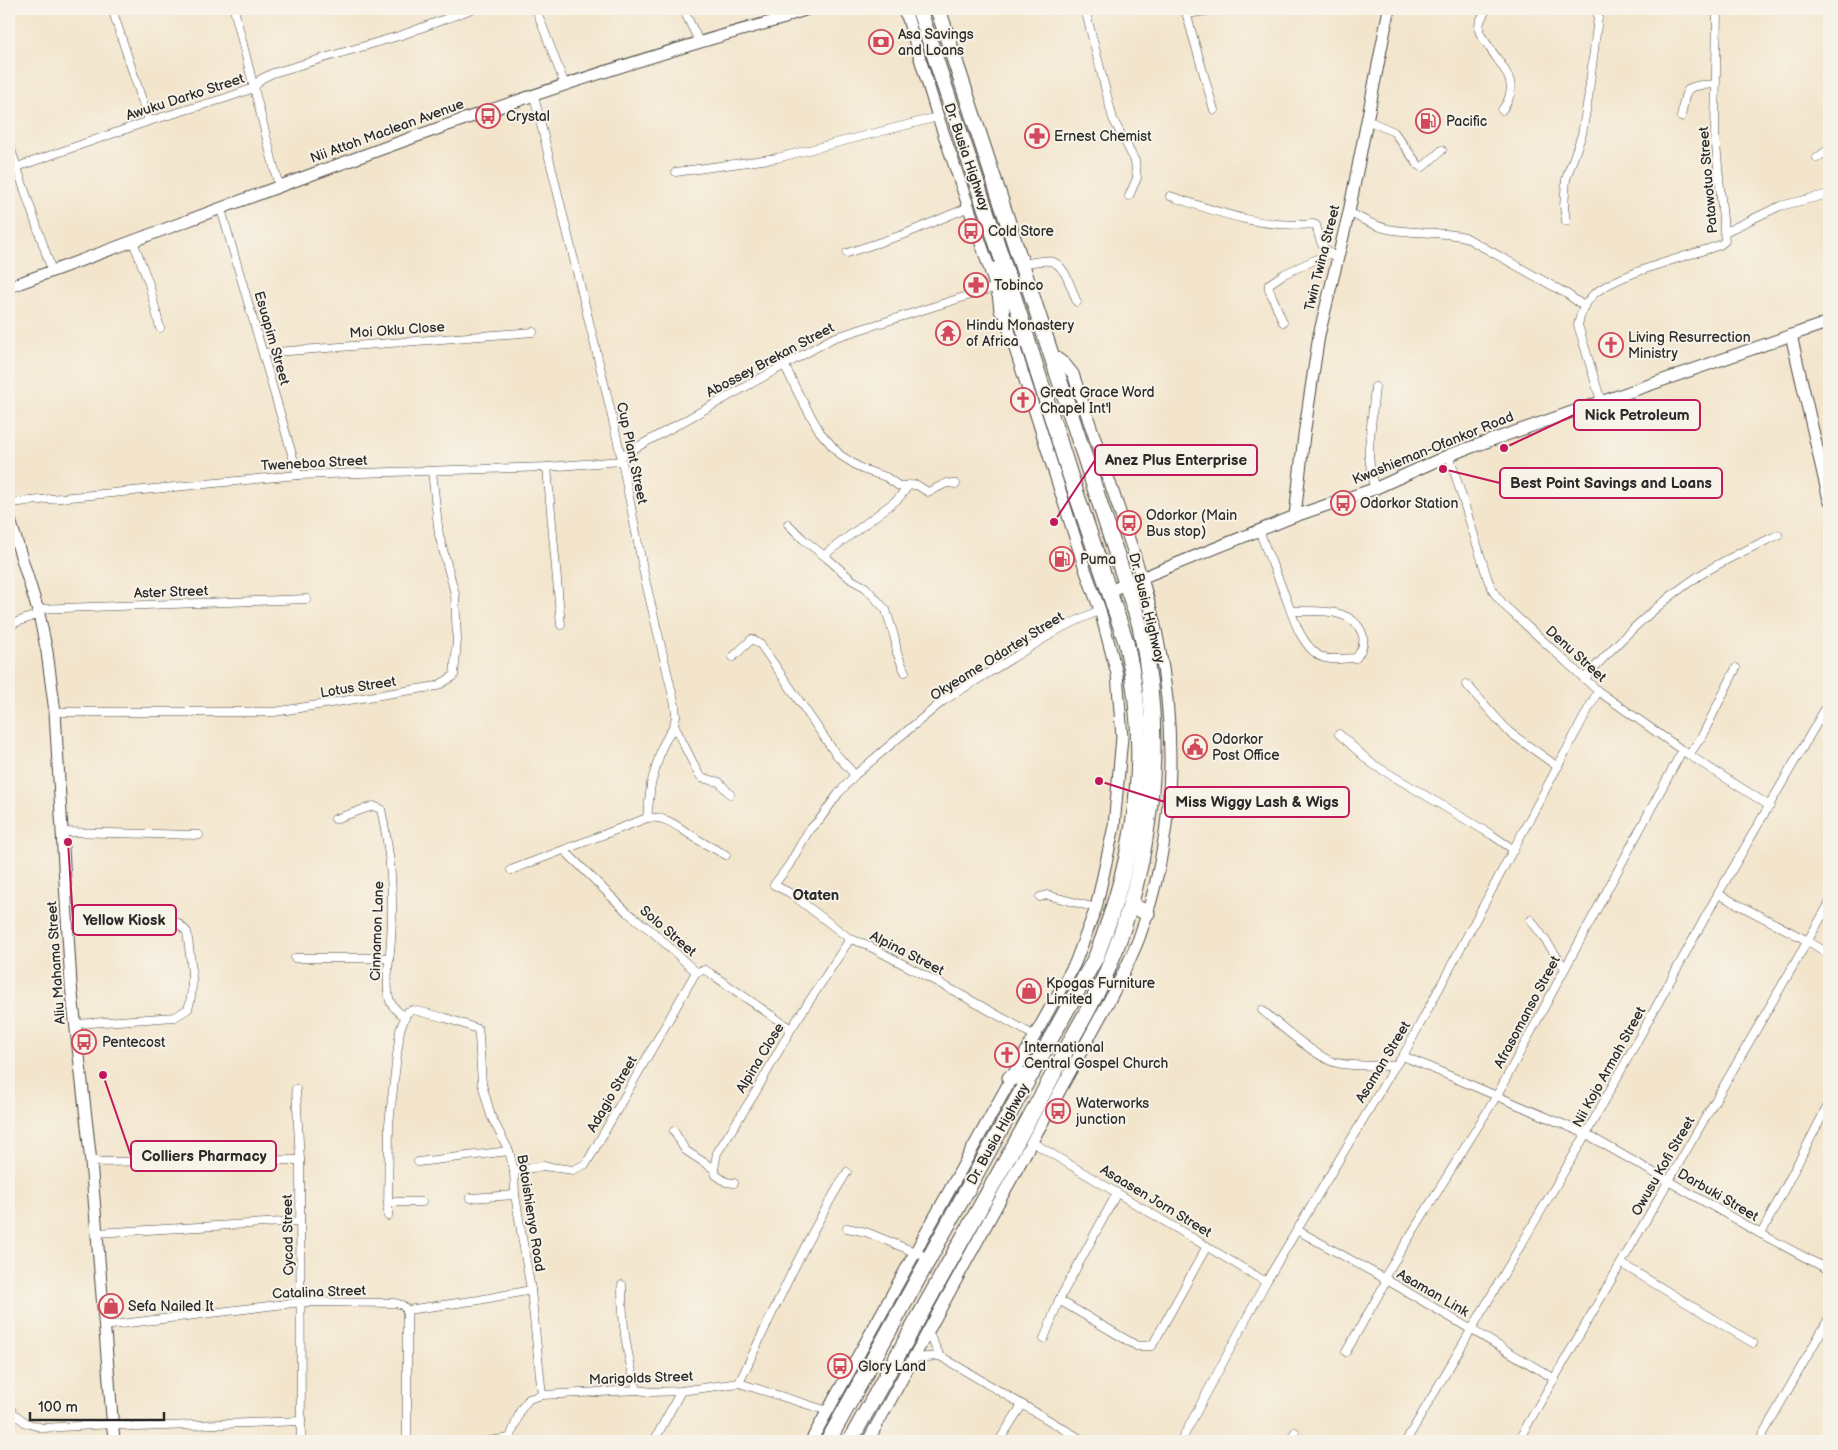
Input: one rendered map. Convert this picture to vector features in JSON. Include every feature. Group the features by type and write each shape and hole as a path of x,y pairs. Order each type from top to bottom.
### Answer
{"highway":[{"name":"Dr. Busia Highway","path":"828,1441 1096,957 1122,882 1137,800 1139,748 1136,695 1126,642 1055,428 999,281 1001,256 918,9"},
{"name":"Dr. Busia Highway","path":"850,1441 1094,998 1106,972 1131,904 1142,860 1152,780 1153,726 1149,676 1140,626 938,9"},
{"path":"999,281 1002,310"},
{"path":"1055,428 1077,454 1112,563 1116,572 1126,583"},
{"path":"1109,591 1119,594 1124,601 1149,676"},
{"path":"1131,904 1147,913"},
{"path":"1010,1078 1032,1074"},
{"path":"874,1358 874,1365 879,1370 886,1371 891,1367"}],"street":[{"path":"112,9 149,121"},
{"path":"234,9 279,187"},
{"name":"Awuku Darko Street","path":"17,167 149,121 254,88 261,79 273,73 402,35 472,9"},
{"path":"536,9 564,85"},
{"path":"683,9 699,41"},
{"name":"Nii Attoh Maclean Avenue","path":"9,287 390,145 699,41 785,18 808,9"},
{"path":"902,9 907,16 938,117 969,207 999,281"},
{"path":"1085,9 1113,119 1135,161 1137,178 1129,196"},
{"path":"1214,110 1186,11 1219,9"},
{"name":"Twin Twina Street","path":"1295,516 1314,368 1332,255 1349,212 1389,9"},
{"path":"1487,9 1480,20 1479,30 1509,76 1512,88 1510,100 1502,110"},
{"path":"1566,221 1564,207 1566,179 1583,125 1599,9"},
{"name":"Patawotuo Street","path":"1585,307 1591,297 1613,282 1720,246 1725,241 1715,134 1717,9"},
{"path":"1681,117 1686,90 1690,87 1716,84"},
{"name":"Cup Plant Street","path":"534,96 621,458 645,579 675,705 676,716 674,725 698,774 702,778 719,782 730,794"},
{"path":"676,172 776,158 858,139 938,117"},
{"path":"1367,120 1394,132 1419,166 1422,167 1442,150"},
{"path":"9,144 52,271"},
{"path":"1817,158 1829,149"},
{"path":"1725,232 1780,206 1829,194"},
{"path":"1170,196 1256,222 1316,225 1321,243 1332,255 1284,274 1269,284 1269,289 1283,322"},
{"path":"847,254 905,234 969,207"},
{"name":"Esuapim Street","path":"220,209 298,475"},
{"path":"1349,212 1368,223 1386,229 1449,233 1465,237 1567,294 1585,307 1580,315 1578,325 1601,401"},
{"path":"133,241 149,284 160,328"},
{"path":"1021,264 1048,261 1057,263 1077,302"},
{"name":"Abossey Brekan Street","path":"621,458 784,364 833,338 999,281"},
{"name":"Dr. Busia Highway","path":"810,1441 1075,963 1096,908 1114,826 1122,737 1117,674 1100,610 1002,310"},
{"name":"Kwashieman-Ofankor Road","path":"1109,591 1295,516 1374,489 1449,455 1829,322"},
{"name":"Moi Oklu Close","path":"263,353 533,332"},
{"path":"1791,335 1829,500"},
{"name":"Dr. Busia Highway","path":"868,1441 1110,999 1138,939 1160,866 1168,817 1171,757 1168,698 1158,639 1142,577 1073,374 1066,364 1050,353"},
{"path":"784,364 820,432 840,455 862,469 886,477 899,486 917,485 928,492 947,483 956,484"},
{"path":"1374,489 1369,457 1375,387"},
{"name":"Denu Street","path":"1449,455 1488,580 1495,594 1504,605 1598,692 1685,753 1770,806"},
{"name":"Tweneboa Street","path":"9,503 298,475 547,467 621,458"},
{"path":"547,467 561,625"},
{"name":"Lotus Street","path":"56,712 274,712 437,686 454,676 457,640 454,594 439,535 432,471"},
{"path":"827,558 828,552 898,500 909,485"},
{"name":"Aliu Mahama Street","path":"9,517 38,612 47,652 56,712 68,941 91,1162 114,1441"},
{"path":"788,524 852,580 865,587 886,610 895,639 897,653 905,672"},
{"path":"1260,531 1264,549 1282,587 1291,612 1297,627 1306,642 1319,656 1330,659 1356,658 1363,650 1363,636 1354,621 1332,612 1291,612"},
{"path":"1584,679 1632,628 1672,595 1721,563 1778,535"},
{"path":"1149,603 1150,590 1164,569"},
{"name":"Aster Street","path":"9,625 38,612 308,599"},
{"name":"Okyeame Odartey Street","path":"774,885 789,865 809,830 855,775 944,701 1061,628 1100,610"},
{"path":"733,657 752,639 761,645 835,753 855,775"},
{"name":"Afrasomanso Street","path":"1346,1352 1385,1279 1496,1097 1565,968 1685,753 1702,736 1736,668"},
{"path":"1466,684 1509,732 1558,767"},
{"name":"Asaman Street","path":"1181,1441 1266,1282 1395,1066 1403,1056 1598,692"},
{"name":"Nii Kojo Armah Street","path":"1406,1441 1586,1134 1718,894 1829,702"},
{"path":"647,818 651,784 656,766 662,747 674,725"},
{"path":"1339,734 1371,762 1514,850"},
{"name":"Cinnamon Lane","path":"335,819 373,806 381,809 389,846 392,875 391,941 387,985 389,1000 393,1008 406,1018"},
{"path":"511,870 656,816 726,855"},
{"path":"63,832 199,835"},
{"name":"Solo Street","path":"564,850 627,912 654,933 696,972 704,970 710,973 791,1030"},
{"name":"Alpina Street","path":"774,885 790,893 850,939 865,944 1035,1036"},
{"path":"1718,894 1829,954"},
{"path":"1040,897 1047,895 1096,908"},
{"name":"Owusu Kofi Street","path":"1518,1441 1829,904"},
{"path":"76,1024 176,1017 188,1009 191,1000 191,982 187,932 178,923 128,920"},
{"path":"1531,920 1565,968"},
{"name":"Alpina Close","path":"714,1169 714,1162 720,1146 755,1093 791,1030 850,939"},
{"path":"295,958 389,958"},
{"name":"Adagio Street","path":"514,1171 543,1166 574,1170 586,1164 696,972"},
{"name":"Botoishienyo Road","path":"406,1018 408,1012 413,1010 422,1011 478,1030 482,1084 491,1116 509,1151 514,1171 531,1290 542,1395"},
{"path":"1262,1010 1284,1029 1330,1061 1344,1064 1395,1066"},
{"path":"388,1216 389,1124 400,1030 406,1018"},
{"name":"Darbuki Street","path":"1403,1056 1586,1134 1761,1234 1829,1270"},
{"name":"Cycad Street","path":"296,1089 300,1160 301,1441"},
{"path":"1761,1234 1829,1103"},
{"path":"674,1131 685,1150 714,1169 716,1175 721,1179 734,1183"},
{"name":"Asaasen Jorn Street","path":"1032,1142 1266,1282"},
{"path":"418,1162 509,1151"},
{"path":"91,1162 300,1160"},
{"path":"739,1383 806,1244 847,1172"},
{"path":"1044,1339 1059,1300 1117,1193"},
{"path":"470,1198 516,1195"},
{"path":"388,1202 422,1202"},
{"path":"96,1233 300,1221"},
{"path":"847,1228 866,1232 929,1258"},
{"name":"Asaman Link","path":"1297,1230 1385,1279 1555,1379"},
{"path":"1059,1300 1137,1346 1152,1346 1207,1246"},
{"path":"1622,1264 1753,1343"},
{"path":"622,1285 624,1341 637,1390"},
{"name":"Catalina Street","path":"104,1326 302,1302 395,1303 402,1305 407,1310 479,1300 531,1290"},
{"path":"407,1310 407,1441"},
{"path":"1760,1441 1829,1318"},
{"path":"928,1332 940,1356 1084,1441"},
{"path":"914,1358 940,1356"},
{"name":"Marigolds Street","path":"542,1395 637,1390 681,1391 739,1383 828,1410"},
{"path":"654,1441 681,1391"},
{"path":"488,1441 510,1439 521,1409 529,1399 542,1395"},
{"path":"999,1441 1022,1405"},
{"path":"9,1406 13,1413 26,1423 43,1428 113,1424 137,1427 301,1421"},
{"path":"1290,1441 1295,1432"}],"place":[{"name":"Asa Savings and Loans","path":"881,42"},
{"name":"Crystal","path":"488,116"},
{"name":"Pacific","path":"1428,121"},
{"name":"Ernest Chemist","path":"1037,136"},
{"name":"Cold Store","path":"971,231"},
{"name":"Tobinco","path":"976,285"},
{"name":"Hindu Monastery of Africa","path":"948,333"},
{"name":"Living Resurrection Ministry","path":"1611,345"},
{"name":"Great Grace Word Chapel Int'l","path":"1023,400"},
{"name":"Nick Petroleum","path":"1504,448"},
{"name":"Best Point Savings and Loans","path":"1443,469"},
{"name":"Odorkor Station","path":"1343,503"},
{"name":"Anez Plus Enterprise","path":"1054,522"},
{"name":"Odorkor (Main Bus stop)","path":"1129,523"},
{"name":"Puma","path":"1062,559"},
{"name":"Odorkor Post Office","path":"1195,747"},
{"name":"Miss Wiggy Lash & Wigs","path":"1099,781"},
{"name":"Yellow Kiosk","path":"68,842"},
{"name":"Kpogas Furniture Limited","path":"1029,991"},
{"name":"Pentecost","path":"84,1042"},
{"name":"International Central Gospel Church","path":"1007,1055"},
{"name":"Colliers Pharmacy","path":"103,1075"},
{"name":"Waterworks junction","path":"1058,1111"},
{"name":"Sefa Nailed It","path":"111,1306"},
{"name":"Glory Land","path":"840,1366"}],"district":[{"name":"Otaten","path":"816,895"}]}
